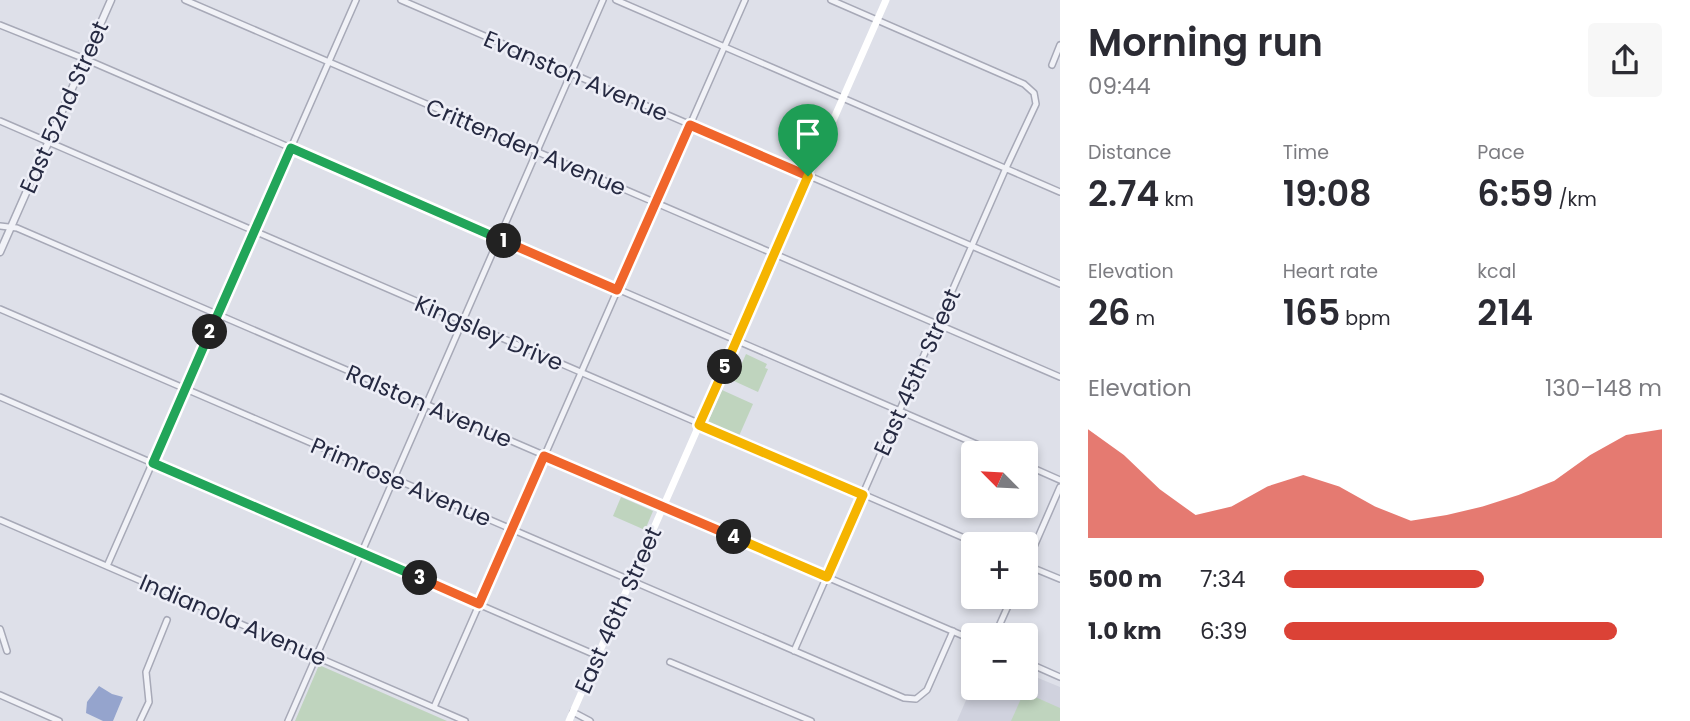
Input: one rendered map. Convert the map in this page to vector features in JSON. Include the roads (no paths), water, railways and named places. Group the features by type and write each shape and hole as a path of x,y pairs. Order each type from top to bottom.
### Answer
{"main road":[{"name":"East 46th Street","path":"571,718 886,0"}],"street":[{"name":"East 52nd Street","path":"0,252 111,0"},
{"name":"Crittenden Avenue","path":"185,0 1060,377"},
{"path":"107,566 356,0"},
{"name":"Evanston Avenue","path":"401,0 1060,284"},
{"path":"288,721 603,0"},
{"path":"616,0 1060,192"},
{"path":"434,707 745,0"},
{"path":"831,0 877,20"},
{"name":"East 45th Street","path":"794,652 1035,107 1034,93 1024,84 877,20"},
{"path":"0,25 85,59 969,441"},
{"path":"1052,65 1060,46"},
{"name":"Kingsley Drive","path":"0,121 961,537"},
{"name":"Ralston Avenue","path":"0,226 17,228 961,635"},
{"name":"Primrose Avenue","path":"0,309 904,698 918,698 927,690 953,631"},
{"path":"0,397 598,656"},
{"path":"1038,471 1060,480"},
{"path":"1038,537 1060,487"},
{"name":"Indianola Avenue","path":"0,520 465,721"},
{"path":"1038,570 1060,579"},
{"path":"140,721 149,702 146,672 167,620"},
{"path":"0,629 7,651"},
{"path":"670,662 811,721"},
{"path":"1038,668 1060,677"},
{"path":"0,695 59,721"},
{"path":"571,718 590,721"}],"water":[{"path":"99,686 123,697 113,721 103,721 86,713 87,702"}]}
